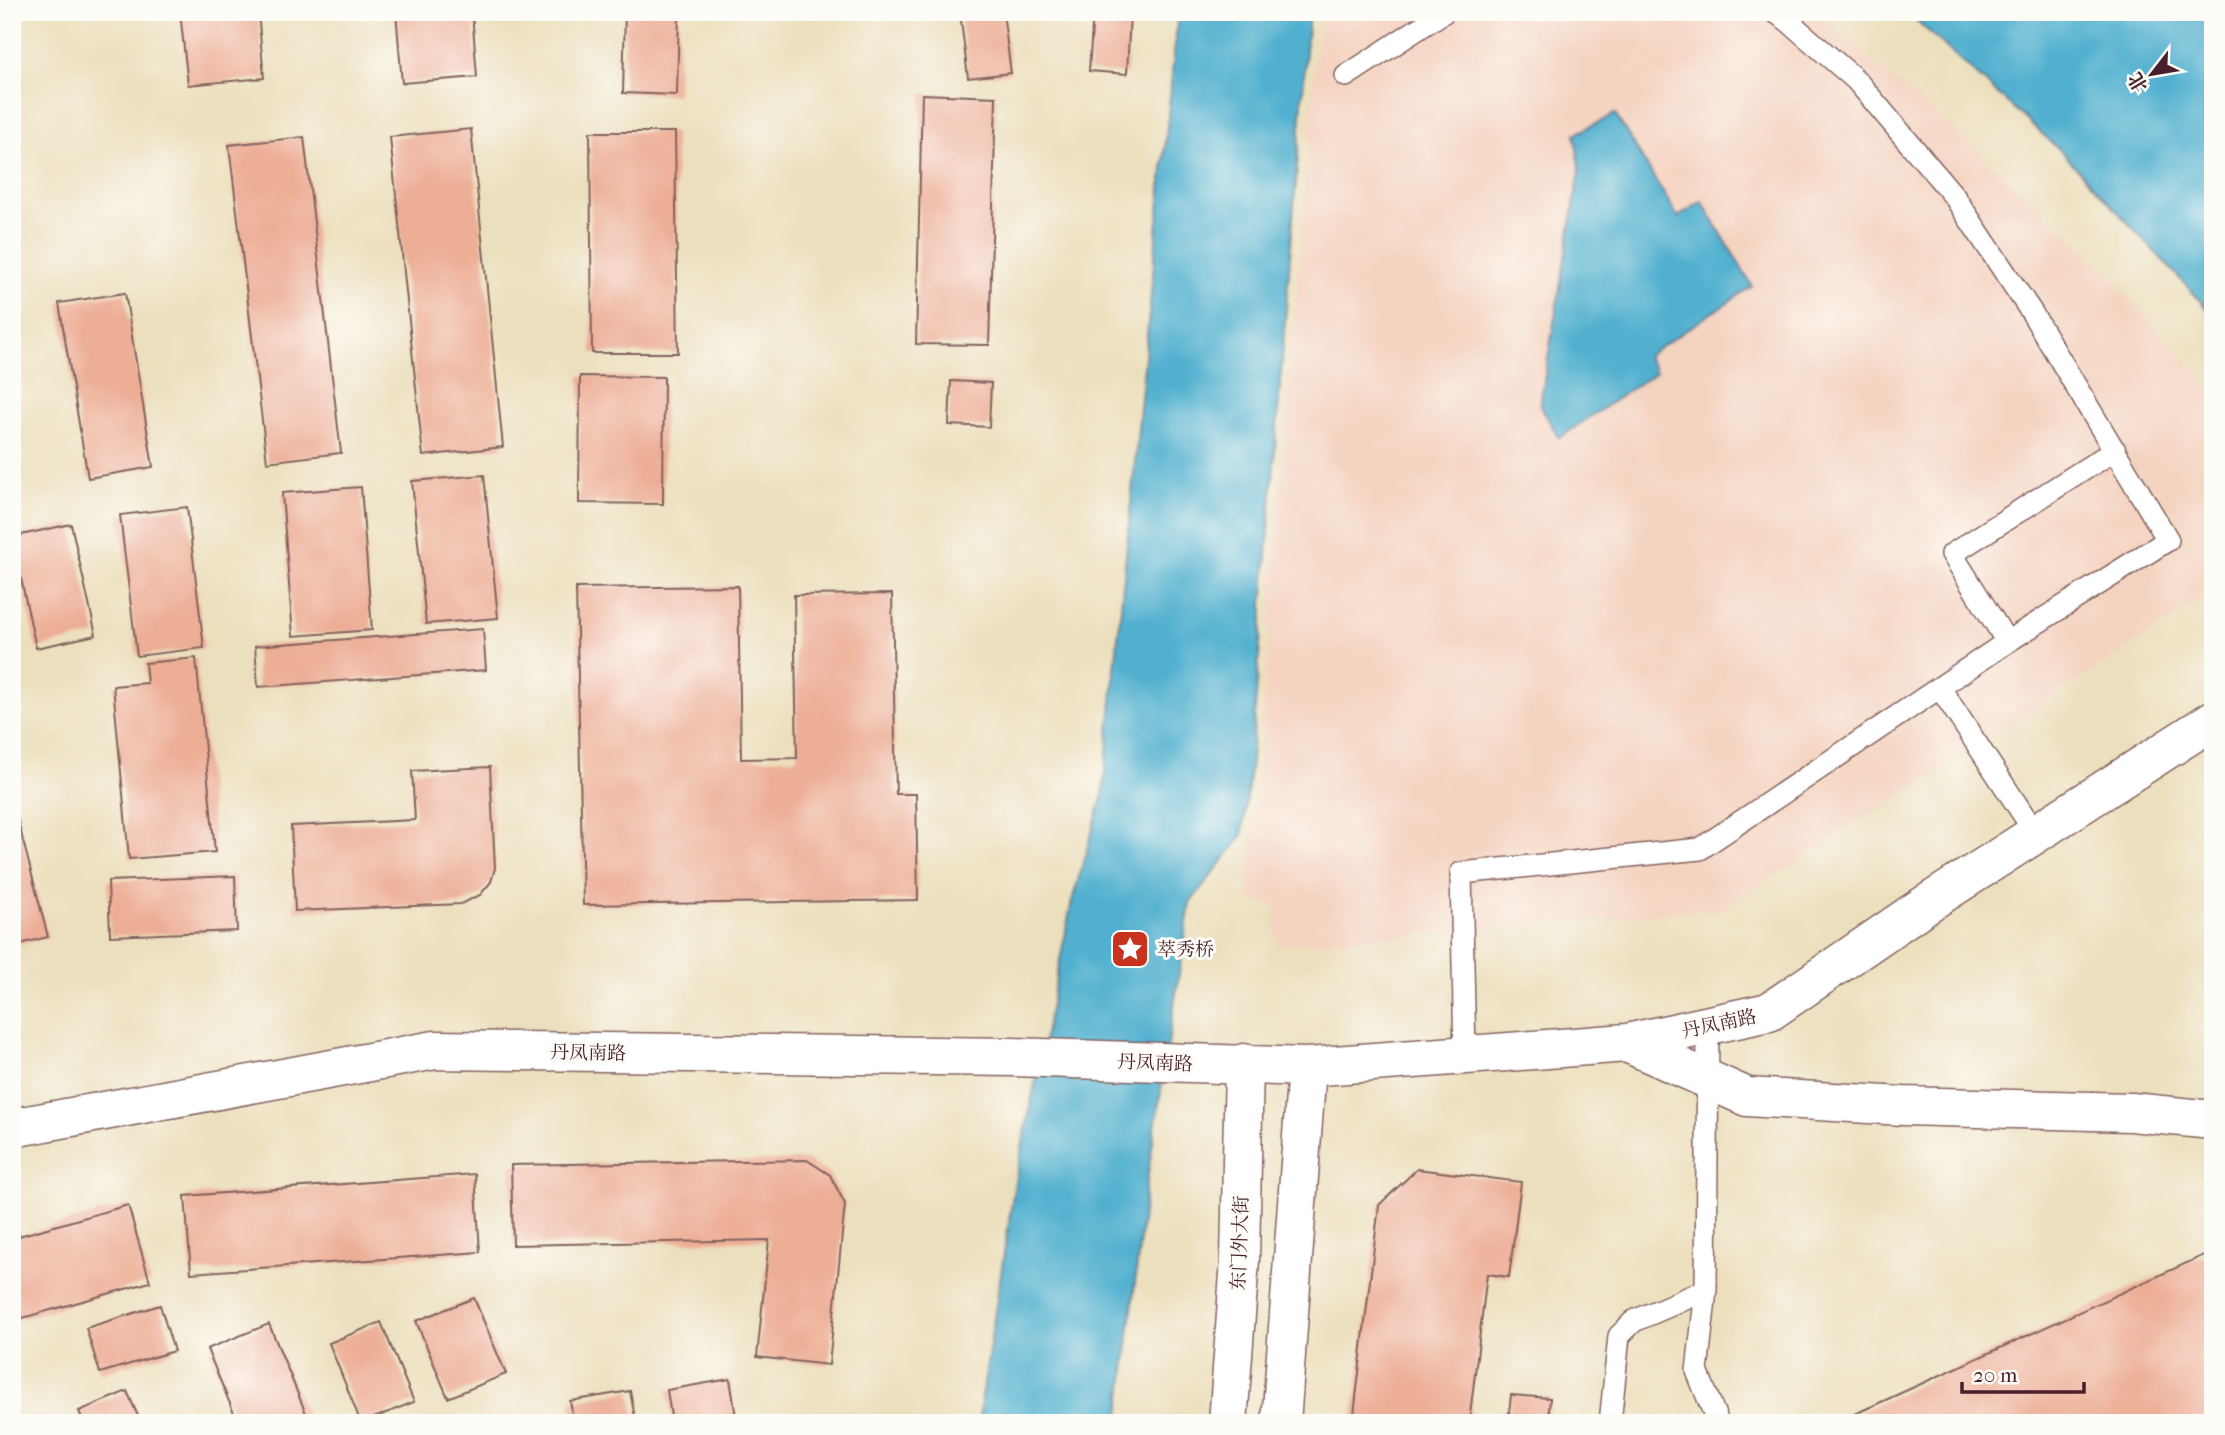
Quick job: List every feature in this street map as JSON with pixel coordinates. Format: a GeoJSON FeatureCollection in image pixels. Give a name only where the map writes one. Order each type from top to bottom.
{"type":"FeatureCollection","features":[{"type":"Feature","properties":{"kind":"main road","name":"丹凤南路"},"geometry":{"type":"LineString","coordinates":[[12,1128],[21,1124],[435,1050],[1013,1057],[1307,1067],[1627,1043],[1769,1012],[1922,907],[2213,720]]}},
{"type":"Feature","properties":{"kind":"main road"},"geometry":{"type":"LineString","coordinates":[[1627,1043],[1747,1097],[1903,1106],[2131,1112],[2213,1120]]}},
{"type":"Feature","properties":{"kind":"main road","name":"东门外大街"},"geometry":{"type":"LineString","coordinates":[[1228,1423],[1240,1260],[1244,1063]]}},
{"type":"Feature","properties":{"kind":"main road"},"geometry":{"type":"LineString","coordinates":[[1281,1423],[1307,1067]]}},
{"type":"Feature","properties":{"kind":"lane"},"geometry":{"type":"LineString","coordinates":[[1346,75],[1444,12]]}},
{"type":"Feature","properties":{"kind":"lane"},"geometry":{"type":"LineString","coordinates":[[1465,1055],[1461,873],[1700,849],[2007,642],[2168,540],[2032,313],[1954,196],[1856,80],[1775,12]]}},
{"type":"Feature","properties":{"kind":"lane"},"geometry":{"type":"LineString","coordinates":[[2007,642],[1952,554],[2115,450]]}},
{"type":"Feature","properties":{"kind":"lane"},"geometry":{"type":"LineString","coordinates":[[1940,688],[2036,834]]}},
{"type":"Feature","properties":{"kind":"lane"},"geometry":{"type":"LineString","coordinates":[[1708,1025],[1706,1290],[1697,1371],[1718,1423]]}},
{"type":"Feature","properties":{"kind":"lane"},"geometry":{"type":"LineString","coordinates":[[1610,1423],[1619,1336],[1633,1321],[1706,1290]]}},
{"type":"Feature","properties":{"kind":"shaded area"},"geometry":{"type":"Polygon","coordinates":[[[1319,12],[1812,12],[1945,121],[2101,266],[2213,391],[2213,593],[1723,909],[1276,946],[1277,907],[1247,900],[1319,12]]]}},
{"type":"Feature","properties":{"kind":"water"},"geometry":{"type":"Polygon","coordinates":[[[1178,12],[1309,12],[1251,761],[1242,836],[1190,903],[1146,1186],[1119,1423],[978,1423],[1015,1182],[1072,901],[1103,795],[1178,12]]]}},
{"type":"Feature","properties":{"kind":"water"},"geometry":{"type":"Polygon","coordinates":[[[1907,12],[2213,12],[2213,317],[2060,150],[1907,12]]]}},
{"type":"Feature","properties":{"kind":"water"},"geometry":{"type":"Polygon","coordinates":[[[1615,114],[1678,217],[1702,201],[1752,286],[1647,356],[1656,372],[1559,438],[1540,405],[1580,170],[1575,134],[1615,114]]]}},
{"type":"Feature","properties":{"kind":"building"},"geometry":{"type":"Polygon","coordinates":[[[180,12],[258,12],[264,78],[188,85],[180,12]]]}},
{"type":"Feature","properties":{"kind":"building"},"geometry":{"type":"Polygon","coordinates":[[[396,12],[472,12],[477,77],[402,83],[396,12]]]}},
{"type":"Feature","properties":{"kind":"building"},"geometry":{"type":"Polygon","coordinates":[[[625,12],[679,12],[677,95],[623,93],[625,12]]]}},
{"type":"Feature","properties":{"kind":"building"},"geometry":{"type":"Polygon","coordinates":[[[960,12],[1003,12],[1011,73],[968,78],[960,12]]]}},
{"type":"Feature","properties":{"kind":"building"},"geometry":{"type":"Polygon","coordinates":[[[1093,12],[1130,12],[1127,74],[1089,71],[1093,12]]]}},
{"type":"Feature","properties":{"kind":"building"},"geometry":{"type":"Polygon","coordinates":[[[922,94],[996,97],[989,345],[916,344],[922,94]]]}},
{"type":"Feature","properties":{"kind":"building"},"geometry":{"type":"Polygon","coordinates":[[[471,129],[503,447],[423,456],[390,137],[471,129]]]}},
{"type":"Feature","properties":{"kind":"building"},"geometry":{"type":"Polygon","coordinates":[[[590,132],[675,132],[678,353],[592,353],[590,132]]]}},
{"type":"Feature","properties":{"kind":"building"},"geometry":{"type":"Polygon","coordinates":[[[304,137],[341,453],[267,462],[229,145],[304,137]]]}},
{"type":"Feature","properties":{"kind":"building"},"geometry":{"type":"Polygon","coordinates":[[[125,293],[153,467],[88,478],[59,303],[125,293]]]}},
{"type":"Feature","properties":{"kind":"building"},"geometry":{"type":"Polygon","coordinates":[[[580,376],[664,377],[663,504],[579,503],[580,376]]]}},
{"type":"Feature","properties":{"kind":"building"},"geometry":{"type":"Polygon","coordinates":[[[951,381],[991,383],[989,427],[949,425],[951,381]]]}},
{"type":"Feature","properties":{"kind":"building"},"geometry":{"type":"Polygon","coordinates":[[[484,475],[498,618],[426,624],[412,481],[484,475]]]}},
{"type":"Feature","properties":{"kind":"building"},"geometry":{"type":"Polygon","coordinates":[[[361,487],[372,630],[293,636],[282,493],[361,487]]]}},
{"type":"Feature","properties":{"kind":"building"},"geometry":{"type":"Polygon","coordinates":[[[187,507],[204,648],[137,656],[120,515],[187,507]]]}},
{"type":"Feature","properties":{"kind":"building"},"geometry":{"type":"Polygon","coordinates":[[[71,524],[96,635],[36,648],[12,537],[71,524]]]}},
{"type":"Feature","properties":{"kind":"building"},"geometry":{"type":"Polygon","coordinates":[[[738,586],[741,759],[797,758],[794,595],[892,594],[896,794],[916,794],[918,900],[583,905],[576,588],[738,586]]]}},
{"type":"Feature","properties":{"kind":"building"},"geometry":{"type":"Polygon","coordinates":[[[483,629],[486,670],[258,687],[255,646],[483,629]]]}},
{"type":"Feature","properties":{"kind":"building"},"geometry":{"type":"Polygon","coordinates":[[[196,658],[215,852],[129,859],[113,686],[147,683],[145,663],[196,658]]]}},
{"type":"Feature","properties":{"kind":"building"},"geometry":{"type":"Polygon","coordinates":[[[490,767],[495,868],[491,882],[480,895],[461,904],[295,911],[291,826],[415,820],[412,771],[490,767]]]}},
{"type":"Feature","properties":{"kind":"building"},"geometry":{"type":"Polygon","coordinates":[[[12,798],[48,937],[12,946],[12,798]]]}},
{"type":"Feature","properties":{"kind":"building"},"geometry":{"type":"Polygon","coordinates":[[[235,876],[237,931],[110,936],[108,881],[235,876]]]}},
{"type":"Feature","properties":{"kind":"building"},"geometry":{"type":"Polygon","coordinates":[[[807,1160],[830,1175],[845,1204],[829,1365],[757,1357],[769,1240],[513,1245],[511,1165],[807,1160]]]}},
{"type":"Feature","properties":{"kind":"building"},"geometry":{"type":"Polygon","coordinates":[[[1417,1169],[1521,1182],[1509,1277],[1487,1274],[1469,1423],[1353,1423],[1379,1205],[1417,1169]]]}},
{"type":"Feature","properties":{"kind":"building"},"geometry":{"type":"Polygon","coordinates":[[[475,1174],[480,1252],[191,1273],[185,1196],[475,1174]]]}},
{"type":"Feature","properties":{"kind":"building"},"geometry":{"type":"Polygon","coordinates":[[[128,1205],[150,1282],[12,1321],[12,1238],[128,1205]]]}},
{"type":"Feature","properties":{"kind":"building"},"geometry":{"type":"Polygon","coordinates":[[[2213,1251],[2213,1423],[1835,1423],[2213,1251]]]}},
{"type":"Feature","properties":{"kind":"building"},"geometry":{"type":"Polygon","coordinates":[[[474,1298],[506,1374],[448,1398],[416,1321],[474,1298]]]}},
{"type":"Feature","properties":{"kind":"building"},"geometry":{"type":"Polygon","coordinates":[[[160,1305],[174,1351],[100,1373],[86,1328],[160,1305]]]}},
{"type":"Feature","properties":{"kind":"building"},"geometry":{"type":"Polygon","coordinates":[[[381,1322],[414,1402],[361,1423],[329,1343],[381,1322]]]}},
{"type":"Feature","properties":{"kind":"building"},"geometry":{"type":"Polygon","coordinates":[[[269,1324],[310,1423],[238,1423],[207,1349],[269,1324]]]}},
{"type":"Feature","properties":{"kind":"building"},"geometry":{"type":"Polygon","coordinates":[[[730,1379],[737,1423],[672,1423],[667,1390],[730,1379]]]}},
{"type":"Feature","properties":{"kind":"building"},"geometry":{"type":"Polygon","coordinates":[[[127,1391],[141,1423],[84,1423],[79,1411],[127,1391]]]}},
{"type":"Feature","properties":{"kind":"building"},"geometry":{"type":"Polygon","coordinates":[[[630,1391],[636,1423],[574,1423],[570,1401],[630,1391]]]}},
{"type":"Feature","properties":{"kind":"building"},"geometry":{"type":"Polygon","coordinates":[[[1511,1395],[1550,1398],[1548,1423],[1508,1423],[1511,1395]]]}},
{"type":"Feature","properties":{"kind":"place","name":"萃秀桥"},"geometry":{"type":"Point","coordinates":[1130,949]}}]}
